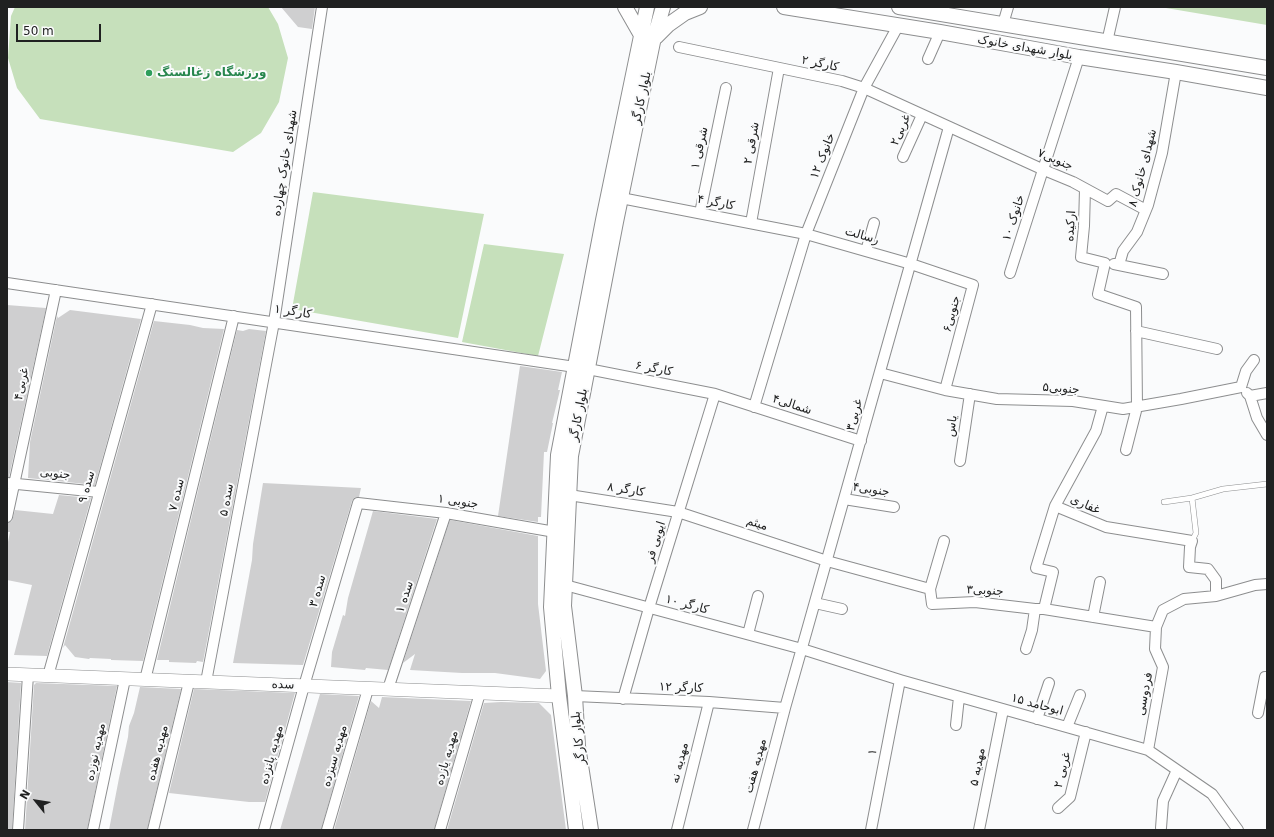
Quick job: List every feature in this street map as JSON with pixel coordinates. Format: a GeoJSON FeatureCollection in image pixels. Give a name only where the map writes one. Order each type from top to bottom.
{"type":"FeatureCollection","features":[{"type":"Feature","properties":{"kind":"main road"},"geometry":{"type":"LineString","coordinates":[[625,7],[641,35]]}},
{"type":"Feature","properties":{"kind":"main road","name":"بلوار کارگر"},"geometry":{"type":"LineString","coordinates":[[591,830],[578,746],[575,696],[564,606],[571,456],[581,368],[603,220],[647,7]]}},
{"type":"Feature","properties":{"kind":"main road","name":"بلوار کارگر"},"geometry":{"type":"LineString","coordinates":[[576,830],[559,696],[551,607],[558,455],[581,368],[621,198],[655,37],[663,7]]}},
{"type":"Feature","properties":{"kind":"main road"},"geometry":{"type":"LineString","coordinates":[[655,37],[668,25],[685,13],[700,7]]}},
{"type":"Feature","properties":{"kind":"main road","name":"بلوار شهدای خانوک"},"geometry":{"type":"LineString","coordinates":[[784,7],[1267,88]]}},
{"type":"Feature","properties":{"kind":"main road","name":"بلوار شهدای خانوک"},"geometry":{"type":"LineString","coordinates":[[902,7],[1267,68]]}},
{"type":"Feature","properties":{"kind":"street","name":"شهدای خانوک چهارده"},"geometry":{"type":"LineString","coordinates":[[274,322],[322,7]]}},
{"type":"Feature","properties":{"kind":"street"},"geometry":{"type":"LineString","coordinates":[[1003,24],[1008,7]]}},
{"type":"Feature","properties":{"kind":"street"},"geometry":{"type":"LineString","coordinates":[[1107,42],[1115,7]]}},
{"type":"Feature","properties":{"kind":"street","name":"خانوک ۱۲"},"geometry":{"type":"LineString","coordinates":[[754,407],[806,234],[864,88],[898,26]]}},
{"type":"Feature","properties":{"kind":"street"},"geometry":{"type":"LineString","coordinates":[[928,59],[940,32]]}},
{"type":"Feature","properties":{"kind":"street","name":"کارگر ۲"},"geometry":{"type":"LineString","coordinates":[[679,47],[842,81],[864,88],[949,127]]}},
{"type":"Feature","properties":{"kind":"street","name":"خانوک ۱۰"},"geometry":{"type":"LineString","coordinates":[[1010,273],[1079,57]]}},
{"type":"Feature","properties":{"kind":"street","name":"شرقی ۲"},"geometry":{"type":"LineString","coordinates":[[751,223],[779,68]]}},
{"type":"Feature","properties":{"kind":"street","name":"شهدای خانوک ۸"},"geometry":{"type":"LineString","coordinates":[[1120,266],[1123,251],[1137,232],[1148,205],[1162,153],[1176,72]]}},
{"type":"Feature","properties":{"kind":"street","name":"شرقی ۱"},"geometry":{"type":"LineString","coordinates":[[700,214],[726,88]]}},
{"type":"Feature","properties":{"kind":"street","name":"غربی۲"},"geometry":{"type":"LineString","coordinates":[[903,157],[922,115]]}},
{"type":"Feature","properties":{"kind":"street","name":"جنوبی۷"},"geometry":{"type":"LineString","coordinates":[[949,127],[1108,201],[1116,194],[1146,210]]}},
{"type":"Feature","properties":{"kind":"street","name":"غربی۳"},"geometry":{"type":"LineString","coordinates":[[785,708],[949,127]]}},
{"type":"Feature","properties":{"kind":"street","name":"ارکیده"},"geometry":{"type":"LineString","coordinates":[[1085,189],[1081,257],[1105,262]]}},
{"type":"Feature","properties":{"kind":"street","name":"کارگر ۴"},"geometry":{"type":"LineString","coordinates":[[621,198],[806,234]]}},
{"type":"Feature","properties":{"kind":"street"},"geometry":{"type":"LineString","coordinates":[[866,251],[874,223]]}},
{"type":"Feature","properties":{"kind":"street","name":"رسالت"},"geometry":{"type":"LineString","coordinates":[[806,234],[911,264]]}},
{"type":"Feature","properties":{"kind":"street"},"geometry":{"type":"LineString","coordinates":[[1126,450],[1137,406],[1136,307],[1098,294],[1105,262],[1162,274]]}},
{"type":"Feature","properties":{"kind":"street","name":"جنوبی۶"},"geometry":{"type":"LineString","coordinates":[[911,264],[973,285],[945,390]]}},
{"type":"Feature","properties":{"kind":"street","name":"کارگر ۱"},"geometry":{"type":"LineString","coordinates":[[7,283],[581,368]]}},
{"type":"Feature","properties":{"kind":"street","name":"غربی۴"},"geometry":{"type":"LineString","coordinates":[[7,517],[11,483],[56,290]]}},
{"type":"Feature","properties":{"kind":"street","name":"سده ۹"},"geometry":{"type":"LineString","coordinates":[[48,676],[152,304]]}},
{"type":"Feature","properties":{"kind":"street","name":"سده ۷"},"geometry":{"type":"LineString","coordinates":[[145,680],[234,316]]}},
{"type":"Feature","properties":{"kind":"street","name":"سده ۵"},"geometry":{"type":"LineString","coordinates":[[206,682],[274,322]]}},
{"type":"Feature","properties":{"kind":"street"},"geometry":{"type":"LineString","coordinates":[[1136,331],[1217,349]]}},
{"type":"Feature","properties":{"kind":"street"},"geometry":{"type":"LineString","coordinates":[[1254,360],[1246,371],[1241,387],[1250,396],[1257,418],[1267,435]]}},
{"type":"Feature","properties":{"kind":"street","name":"کارگر ۶"},"geometry":{"type":"LineString","coordinates":[[581,368],[715,394]]}},
{"type":"Feature","properties":{"kind":"street","name":"جنوبی۵"},"geometry":{"type":"LineString","coordinates":[[880,373],[945,390],[997,399],[1073,401],[1123,409],[1241,387]]}},
{"type":"Feature","properties":{"kind":"street"},"geometry":{"type":"LineString","coordinates":[[1250,396],[1267,393]]}},
{"type":"Feature","properties":{"kind":"street","name":"شمالی۴"},"geometry":{"type":"LineString","coordinates":[[715,394],[861,441]]}},
{"type":"Feature","properties":{"kind":"street","name":"ایوبی فر"},"geometry":{"type":"LineString","coordinates":[[623,699],[649,608],[715,394]]}},
{"type":"Feature","properties":{"kind":"street","name":"یاس"},"geometry":{"type":"LineString","coordinates":[[960,461],[970,394]]}},
{"type":"Feature","properties":{"kind":"street","name":"غفاری"},"geometry":{"type":"LineString","coordinates":[[1104,406],[1096,431],[1055,506],[1106,527],[1192,541]]}},
{"type":"Feature","properties":{"kind":"street","name":"جنوبی"},"geometry":{"type":"LineString","coordinates":[[11,483],[100,492]]}},
{"type":"Feature","properties":{"kind":"street","name":"کارگر ۸"},"geometry":{"type":"LineString","coordinates":[[569,495],[678,512]]}},
{"type":"Feature","properties":{"kind":"street","name":"جنوبی۴"},"geometry":{"type":"LineString","coordinates":[[844,499],[894,506]]}},
{"type":"Feature","properties":{"kind":"street","name":"۱ جنوبی"},"geometry":{"type":"LineString","coordinates":[[358,503],[446,513],[555,532]]}},
{"type":"Feature","properties":{"kind":"street","name":"سده ۳"},"geometry":{"type":"LineString","coordinates":[[304,686],[358,503]]}},
{"type":"Feature","properties":{"kind":"street"},"geometry":{"type":"LineString","coordinates":[[1026,649],[1053,572],[1036,568],[1055,506]]}},
{"type":"Feature","properties":{"kind":"street","name":"میثم"},"geometry":{"type":"LineString","coordinates":[[678,512],[827,561]]}},
{"type":"Feature","properties":{"kind":"street","name":"سده ۱"},"geometry":{"type":"LineString","coordinates":[[388,690],[446,513]]}},
{"type":"Feature","properties":{"kind":"street"},"geometry":{"type":"LineString","coordinates":[[827,561],[930,589],[944,541]]}},
{"type":"Feature","properties":{"kind":"street"},"geometry":{"type":"LineString","coordinates":[[1192,541],[1190,547],[1189,567],[1208,569],[1216,580],[1216,596]]}},
{"type":"Feature","properties":{"kind":"street"},"geometry":{"type":"LineString","coordinates":[[1093,616],[1100,582]]}},
{"type":"Feature","properties":{"kind":"street","name":"فردوسی"},"geometry":{"type":"LineString","coordinates":[[1148,750],[1163,667],[1155,649],[1156,627],[1163,610],[1184,599],[1216,596],[1255,585],[1267,584]]}},
{"type":"Feature","properties":{"kind":"street","name":"کارگر ۱۰"},"geometry":{"type":"LineString","coordinates":[[565,585],[802,649]]}},
{"type":"Feature","properties":{"kind":"street","name":"جنوبی۳"},"geometry":{"type":"LineString","coordinates":[[930,589],[932,604],[975,602],[1093,616],[1156,627]]}},
{"type":"Feature","properties":{"kind":"street"},"geometry":{"type":"LineString","coordinates":[[748,634],[758,596]]}},
{"type":"Feature","properties":{"kind":"street"},"geometry":{"type":"LineString","coordinates":[[815,602],[842,609]]}},
{"type":"Feature","properties":{"kind":"street","name":"ابوحامد ۱۵"},"geometry":{"type":"LineString","coordinates":[[802,649],[900,680],[1148,750],[1212,794],[1238,830]]}},
{"type":"Feature","properties":{"kind":"street","name":"سده"},"geometry":{"type":"LineString","coordinates":[[7,674],[559,696]]}},
{"type":"Feature","properties":{"kind":"street"},"geometry":{"type":"LineString","coordinates":[[18,830],[28,675]]}},
{"type":"Feature","properties":{"kind":"street"},"geometry":{"type":"LineString","coordinates":[[1258,713],[1265,677],[1267,677]]}},
{"type":"Feature","properties":{"kind":"street","name":"مهدیه نوزده"},"geometry":{"type":"LineString","coordinates":[[93,830],[125,679]]}},
{"type":"Feature","properties":{"kind":"street","name":"۱"},"geometry":{"type":"LineString","coordinates":[[871,830],[900,680]]}},
{"type":"Feature","properties":{"kind":"street","name":"مهدیه هفده"},"geometry":{"type":"LineString","coordinates":[[153,830],[189,682]]}},
{"type":"Feature","properties":{"kind":"street"},"geometry":{"type":"LineString","coordinates":[[1037,719],[1049,683]]}},
{"type":"Feature","properties":{"kind":"street","name":"مهدیه پانزده"},"geometry":{"type":"LineString","coordinates":[[264,830],[304,686]]}},
{"type":"Feature","properties":{"kind":"street","name":"مهدیه سیزده"},"geometry":{"type":"LineString","coordinates":[[327,830],[368,689]]}},
{"type":"Feature","properties":{"kind":"street","name":"مهدیه یازده"},"geometry":{"type":"LineString","coordinates":[[440,830],[480,693]]}},
{"type":"Feature","properties":{"kind":"street"},"geometry":{"type":"LineString","coordinates":[[1067,727],[1080,695]]}},
{"type":"Feature","properties":{"kind":"street","name":"کارگر ۱۲"},"geometry":{"type":"LineString","coordinates":[[575,696],[709,702],[785,708]]}},
{"type":"Feature","properties":{"kind":"street"},"geometry":{"type":"LineString","coordinates":[[956,725],[959,697]]}},
{"type":"Feature","properties":{"kind":"street","name":"مهدیه نه"},"geometry":{"type":"LineString","coordinates":[[677,830],[709,702]]}},
{"type":"Feature","properties":{"kind":"street","name":"مهدیه هفت"},"geometry":{"type":"LineString","coordinates":[[753,830],[785,708]]}},
{"type":"Feature","properties":{"kind":"street","name":"مهدیه ۵"},"geometry":{"type":"LineString","coordinates":[[979,830],[1003,710]]}},
{"type":"Feature","properties":{"kind":"street","name":"۲ غربی"},"geometry":{"type":"LineString","coordinates":[[1058,808],[1070,797],[1086,732]]}},
{"type":"Feature","properties":{"kind":"street"},"geometry":{"type":"LineString","coordinates":[[1161,828],[1163,801],[1178,770]]}},
{"type":"Feature","properties":{"kind":"lane"},"geometry":{"type":"LineString","coordinates":[[1164,502],[1192,498],[1223,489],[1267,484]]}},
{"type":"Feature","properties":{"kind":"lane"},"geometry":{"type":"LineString","coordinates":[[1192,498],[1196,533],[1192,541]]}},
{"type":"Feature","properties":{"kind":"green space","name":"ورزشگاه زغالسنگ"},"geometry":{"type":"Polygon","coordinates":[[[15,7],[268,7],[278,24],[288,58],[279,102],[261,133],[233,152],[40,119],[17,88],[8,58],[11,16],[15,7]]]}},
{"type":"Feature","properties":{"kind":"green space"},"geometry":{"type":"Polygon","coordinates":[[[1160,7],[1267,7],[1267,25],[1160,7]]]}},
{"type":"Feature","properties":{"kind":"green space"},"geometry":{"type":"Polygon","coordinates":[[[313,192],[484,214],[458,338],[292,309],[313,192]]]}},
{"type":"Feature","properties":{"kind":"green space"},"geometry":{"type":"Polygon","coordinates":[[[484,244],[564,254],[538,356],[462,342],[484,244]]]}},
{"type":"Feature","properties":{"kind":"building"},"geometry":{"type":"Polygon","coordinates":[[[281,7],[315,7],[312,29],[298,27],[281,7]]]}},
{"type":"Feature","properties":{"kind":"building"},"geometry":{"type":"Polygon","coordinates":[[[7,305],[46,308],[9,477],[7,477],[7,305]]]}},
{"type":"Feature","properties":{"kind":"building"},"geometry":{"type":"Polygon","coordinates":[[[70,310],[141,319],[95,485],[28,478],[30,442],[57,316],[58,318],[70,310]]]}},
{"type":"Feature","properties":{"kind":"building"},"geometry":{"type":"Polygon","coordinates":[[[154,321],[203,328],[224,329],[143,661],[75,657],[65,645],[63,648],[154,321]]]}},
{"type":"Feature","properties":{"kind":"building"},"geometry":{"type":"Polygon","coordinates":[[[249,329],[266,331],[203,662],[169,662],[169,660],[157,660],[237,330],[243,331],[249,329]]]}},
{"type":"Feature","properties":{"kind":"building"},"geometry":{"type":"Polygon","coordinates":[[[520,366],[562,372],[558,390],[560,390],[547,452],[544,452],[541,517],[538,517],[538,522],[498,516],[520,366]]]}},
{"type":"Feature","properties":{"kind":"building"},"geometry":{"type":"Polygon","coordinates":[[[263,483],[361,488],[359,497],[355,497],[352,501],[303,665],[233,663],[252,560],[253,544],[263,483]]]}},
{"type":"Feature","properties":{"kind":"building"},"geometry":{"type":"Polygon","coordinates":[[[59,495],[91,498],[47,656],[14,655],[32,585],[7,580],[7,547],[10,532],[7,532],[7,523],[12,521],[15,510],[53,514],[59,495]]]}},
{"type":"Feature","properties":{"kind":"building"},"geometry":{"type":"Polygon","coordinates":[[[373,511],[437,519],[388,670],[366,668],[365,670],[331,667],[332,652],[343,615],[345,616],[348,598],[373,511]]]}},
{"type":"Feature","properties":{"kind":"building"},"geometry":{"type":"Polygon","coordinates":[[[450,520],[538,536],[538,604],[546,671],[540,679],[495,673],[410,670],[415,654],[403,663],[450,520]]]}},
{"type":"Feature","properties":{"kind":"building"},"geometry":{"type":"Polygon","coordinates":[[[7,682],[21,683],[12,830],[7,830],[7,682]]]}},
{"type":"Feature","properties":{"kind":"building"},"geometry":{"type":"Polygon","coordinates":[[[36,683],[117,686],[87,830],[25,830],[34,685],[36,683]]]}},
{"type":"Feature","properties":{"kind":"building"},"geometry":{"type":"Polygon","coordinates":[[[140,687],[181,689],[147,830],[109,830],[129,726],[134,713],[140,687]]]}},
{"type":"Feature","properties":{"kind":"building"},"geometry":{"type":"Polygon","coordinates":[[[194,689],[295,693],[265,802],[249,802],[169,793],[194,689]]]}},
{"type":"Feature","properties":{"kind":"building"},"geometry":{"type":"Polygon","coordinates":[[[320,694],[359,696],[321,830],[280,830],[320,694]]]}},
{"type":"Feature","properties":{"kind":"building"},"geometry":{"type":"Polygon","coordinates":[[[382,697],[471,701],[434,830],[334,830],[371,701],[379,708],[382,697]]]}},
{"type":"Feature","properties":{"kind":"building"},"geometry":{"type":"Polygon","coordinates":[[[484,703],[539,703],[551,715],[566,830],[447,830],[484,703]]]}},
{"type":"Feature","properties":{"kind":"place","name":"ورزشگاه زغالسنگ"},"geometry":{"type":"Point","coordinates":[149,73]}}]}
